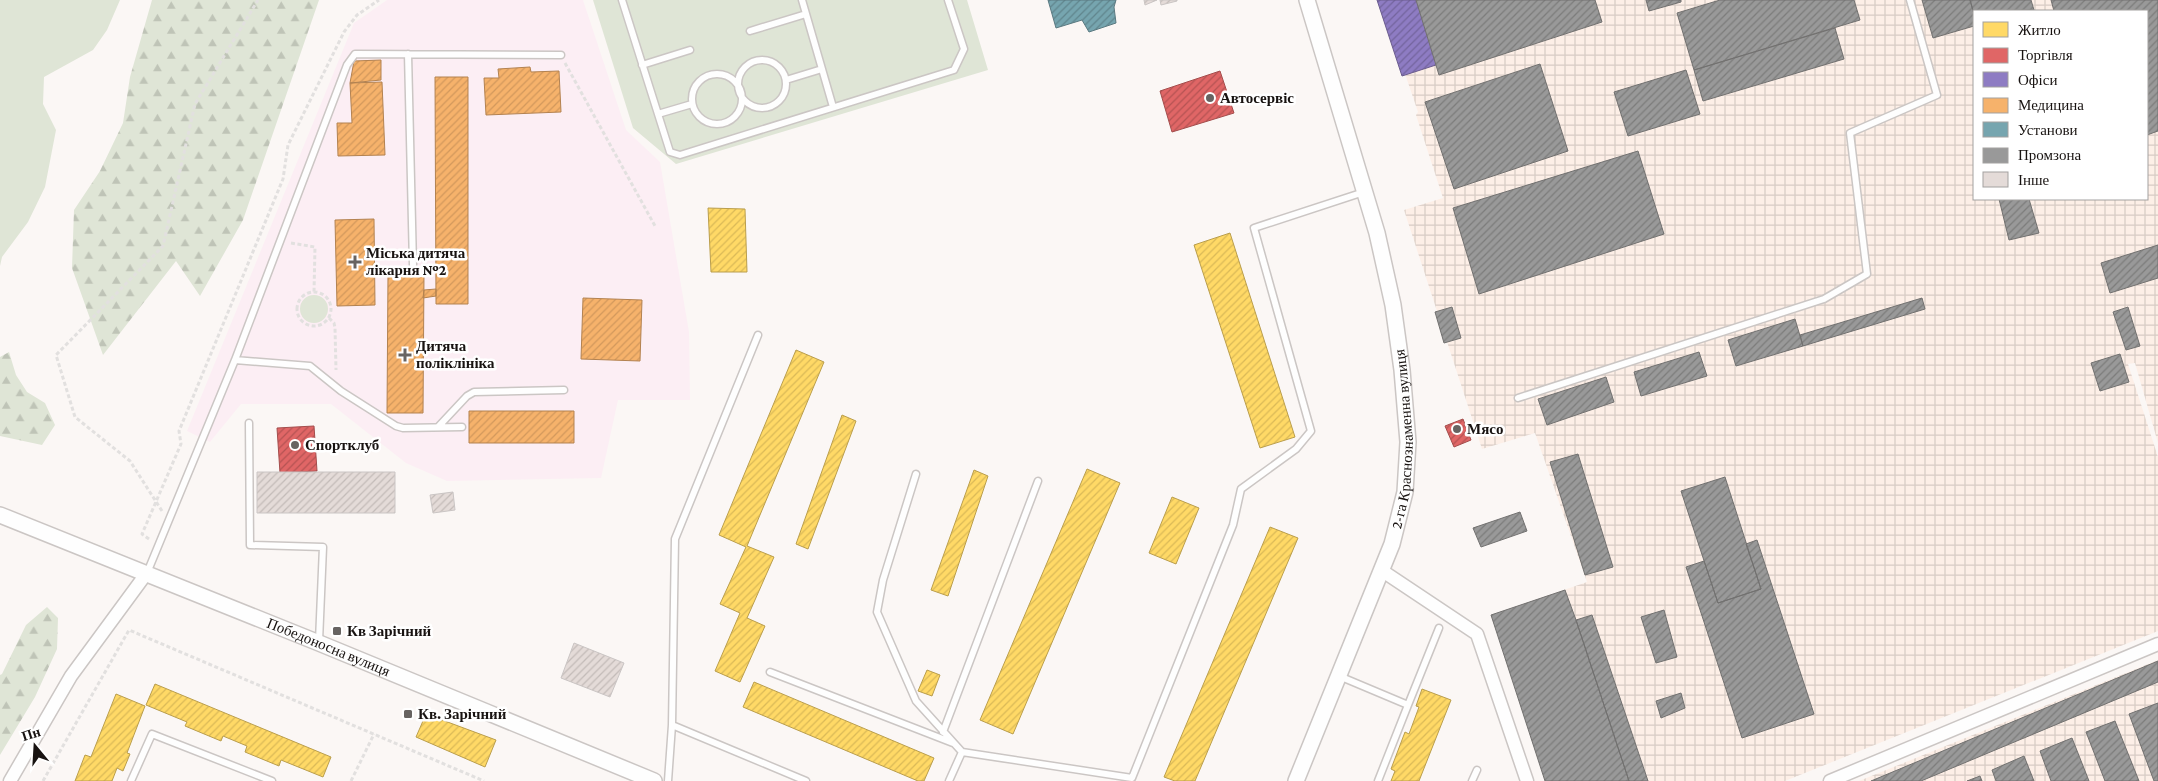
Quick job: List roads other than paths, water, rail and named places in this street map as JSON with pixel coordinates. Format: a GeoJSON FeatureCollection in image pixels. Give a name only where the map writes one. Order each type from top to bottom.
{"type":"FeatureCollection","features":[{"type":"Feature","properties":{"kind":"street","name":"2-га Краснознаменна вулиця"},"geometry":{"type":"LineString","coordinates":[[1296,781],[1392,544],[1405,492],[1408,442],[1402,370],[1393,305],[1376,233],[1307,0]]}},
{"type":"Feature","properties":{"kind":"street","name":"Победоносна вулиця"},"geometry":{"type":"LineString","coordinates":[[0,515],[319,643],[654,781]]}},
{"type":"Feature","properties":{"kind":"street"},"geometry":{"type":"LineString","coordinates":[[1381,570],[1477,634],[1527,781]]}},
{"type":"Feature","properties":{"kind":"street"},"geometry":{"type":"LineString","coordinates":[[10,781],[71,676],[146,574]]}},
{"type":"Feature","properties":{"kind":"street"},"geometry":{"type":"LineString","coordinates":[[1830,781],[2158,644]]}},
{"type":"Feature","properties":{"kind":"lane"},"geometry":{"type":"LineString","coordinates":[[622,0],[670,152],[680,155],[954,70],[964,49],[948,0]]}},
{"type":"Feature","properties":{"kind":"lane"},"geometry":{"type":"LineString","coordinates":[[802,0],[833,107]]}},
{"type":"Feature","properties":{"kind":"lane"},"geometry":{"type":"LineString","coordinates":[[1518,398],[1824,299],[1867,274],[1850,133],[1937,95],[1910,0]]}},
{"type":"Feature","properties":{"kind":"lane"},"geometry":{"type":"LineString","coordinates":[[750,31],[806,14]]}},
{"type":"Feature","properties":{"kind":"lane"},"geometry":{"type":"LineString","coordinates":[[642,65],[690,50]]}},
{"type":"Feature","properties":{"kind":"lane"},"geometry":{"type":"LineString","coordinates":[[146,574],[235,360],[347,65],[356,54],[562,55]]}},
{"type":"Feature","properties":{"kind":"lane"},"geometry":{"type":"LineString","coordinates":[[408,54],[413,265]]}},
{"type":"Feature","properties":{"kind":"lane"},"geometry":{"type":"LineString","coordinates":[[786,80],[778,66],[765,60],[750,64],[740,75],[739,89],[742,97],[738,113],[724,123],[708,123],[700,118],[692,104],[695,88],[706,77],[722,75],[729,78],[739,89],[747,103],[763,108],[778,103],[784,97],[786,80]]}},
{"type":"Feature","properties":{"kind":"lane"},"geometry":{"type":"LineString","coordinates":[[786,80],[822,69]]}},
{"type":"Feature","properties":{"kind":"lane"},"geometry":{"type":"LineString","coordinates":[[658,114],[692,104]]}},
{"type":"Feature","properties":{"kind":"lane"},"geometry":{"type":"LineString","coordinates":[[916,474],[883,580],[877,612],[916,701],[962,752],[1132,778],[1233,525],[1241,489],[1296,449],[1310,431],[1254,228],[1364,192]]}},
{"type":"Feature","properties":{"kind":"lane"},"geometry":{"type":"LineString","coordinates":[[668,781],[672,725],[675,539],[758,334]]}},
{"type":"Feature","properties":{"kind":"lane"},"geometry":{"type":"LineString","coordinates":[[235,360],[310,366],[341,391],[396,426],[403,428],[462,427]]}},
{"type":"Feature","properties":{"kind":"lane"},"geometry":{"type":"LineString","coordinates":[[438,427],[467,396],[474,392],[564,390]]}},
{"type":"Feature","properties":{"kind":"lane"},"geometry":{"type":"LineString","coordinates":[[249,423],[250,545],[323,547],[319,643]]}},
{"type":"Feature","properties":{"kind":"lane"},"geometry":{"type":"LineString","coordinates":[[943,732],[1038,482]]}},
{"type":"Feature","properties":{"kind":"lane"},"geometry":{"type":"LineString","coordinates":[[1378,781],[1439,628]]}},
{"type":"Feature","properties":{"kind":"lane"},"geometry":{"type":"LineString","coordinates":[[770,672],[954,744]]}},
{"type":"Feature","properties":{"kind":"lane"},"geometry":{"type":"LineString","coordinates":[[1338,676],[1408,705]]}},
{"type":"Feature","properties":{"kind":"lane"},"geometry":{"type":"LineString","coordinates":[[672,725],[806,781]]}},
{"type":"Feature","properties":{"kind":"lane"},"geometry":{"type":"LineString","coordinates":[[130,781],[152,734],[272,781]]}},
{"type":"Feature","properties":{"kind":"lane"},"geometry":{"type":"LineString","coordinates":[[949,781],[962,752]]}},
{"type":"Feature","properties":{"kind":"lane"},"geometry":{"type":"LineString","coordinates":[[1472,781],[1477,770]]}},
{"type":"Feature","properties":{"kind":"place","name":"Автосервіс"},"geometry":{"type":"Point","coordinates":[1210,98]}},
{"type":"Feature","properties":{"kind":"place","name":"Міська дитяча лікарня №2"},"geometry":{"type":"Point","coordinates":[355,262]}},
{"type":"Feature","properties":{"kind":"place","name":"Дитяча поліклініка"},"geometry":{"type":"Point","coordinates":[405,355]}},
{"type":"Feature","properties":{"kind":"place","name":"Мясо"},"geometry":{"type":"Point","coordinates":[1457,429]}},
{"type":"Feature","properties":{"kind":"place","name":"Спортклуб"},"geometry":{"type":"Point","coordinates":[295,445]}},
{"type":"Feature","properties":{"kind":"place","name":"Кв Зарічний"},"geometry":{"type":"Point","coordinates":[337,631]}},
{"type":"Feature","properties":{"kind":"place","name":"Кв. Зарічний"},"geometry":{"type":"Point","coordinates":[408,714]}}]}
